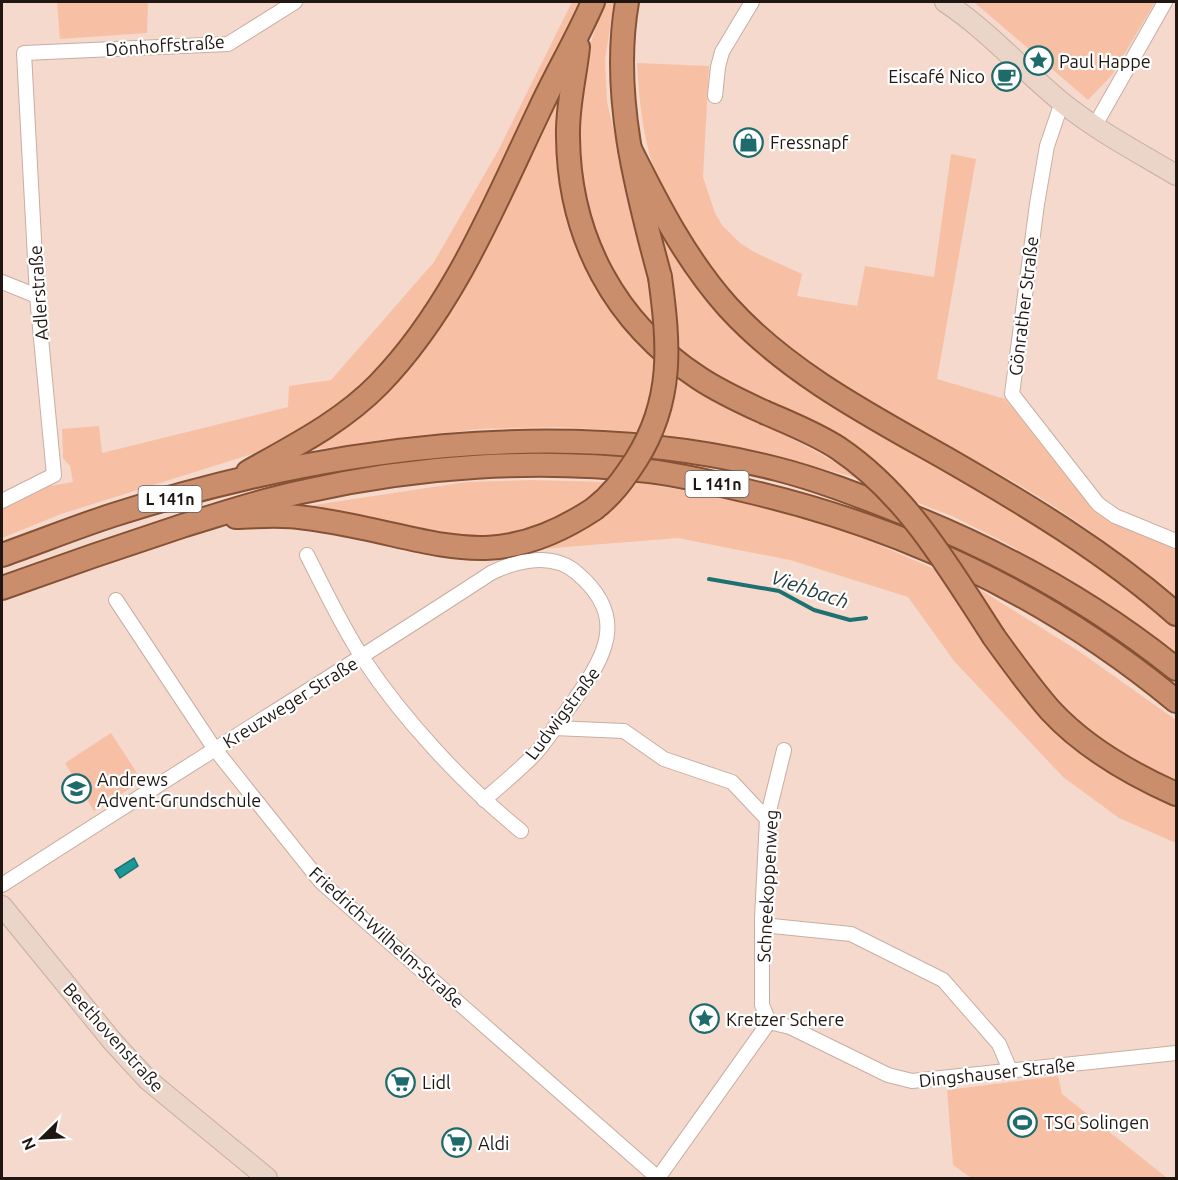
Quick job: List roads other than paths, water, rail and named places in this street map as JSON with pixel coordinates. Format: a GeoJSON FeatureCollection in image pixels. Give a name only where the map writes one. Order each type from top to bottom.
{"type":"FeatureCollection","features":[{"type":"Feature","properties":{"kind":"highway"},"geometry":{"type":"LineString","coordinates":[[228,483],[294,446],[341,416],[378,384],[403,357],[457,276],[593,2]]}},
{"type":"Feature","properties":{"kind":"highway"},"geometry":{"type":"LineString","coordinates":[[211,517],[294,516],[472,549],[511,546],[537,539],[564,527],[594,509],[614,493],[649,439],[660,409],[668,363],[666,321],[660,277],[642,209],[630,149],[623,39],[627,2]]}},
{"type":"Feature","properties":{"kind":"highway"},"geometry":{"type":"LineString","coordinates":[[578,36],[569,109],[569,159],[572,189],[578,219],[595,261],[626,313],[675,361],[720,391],[837,448],[877,478],[916,521],[994,637],[1052,712],[1125,769],[1176,794]]}},
{"type":"Feature","properties":{"kind":"highway"},"geometry":{"type":"LineString","coordinates":[[630,149],[688,257],[729,308],[761,338],[843,398],[1032,509],[1084,543],[1137,581],[1176,614]]}},
{"type":"Feature","properties":{"kind":"highway","name":"L 141n"},"geometry":{"type":"LineString","coordinates":[[2,555],[113,515],[228,483],[391,452],[471,443],[600,443],[735,459],[811,478],[939,527],[1015,564],[1086,605],[1149,647],[1176,669]]}},
{"type":"Feature","properties":{"kind":"highway","name":"L 141n"},"geometry":{"type":"LineString","coordinates":[[2,588],[107,550],[307,490],[409,473],[485,467],[591,467],[650,471],[816,508],[958,561],[1089,636],[1149,678],[1176,701]]}},
{"type":"Feature","properties":{"kind":"main road"},"geometry":{"type":"LineString","coordinates":[[945,2],[973,20],[1062,102],[1094,127],[1176,175]]}},
{"type":"Feature","properties":{"kind":"main road","name":"Beethovenstraße"},"geometry":{"type":"LineString","coordinates":[[2,906],[106,1034],[148,1080],[267,1179]]}},
{"type":"Feature","properties":{"kind":"street","name":"Dönhoffstraße"},"geometry":{"type":"LineString","coordinates":[[24,53],[228,44],[295,2]]}},
{"type":"Feature","properties":{"kind":"street"},"geometry":{"type":"LineString","coordinates":[[715,96],[722,52],[752,2]]}},
{"type":"Feature","properties":{"kind":"street"},"geometry":{"type":"LineString","coordinates":[[1094,127],[1165,2]]}},
{"type":"Feature","properties":{"kind":"street","name":"Adlerstraße"},"geometry":{"type":"LineString","coordinates":[[2,501],[54,476],[37,296],[24,53]]}},
{"type":"Feature","properties":{"kind":"street","name":"Gönrather Straße"},"geometry":{"type":"LineString","coordinates":[[1062,102],[1047,146],[1037,204],[1012,394],[1098,504],[1115,516],[1176,541]]}},
{"type":"Feature","properties":{"kind":"street"},"geometry":{"type":"LineString","coordinates":[[2,282],[37,296]]}},
{"type":"Feature","properties":{"kind":"street"},"geometry":{"type":"LineString","coordinates":[[307,555],[362,657],[397,704],[484,800],[521,831]]}},
{"type":"Feature","properties":{"kind":"street","name":"Kreuzweger Straße"},"geometry":{"type":"LineString","coordinates":[[2,885],[491,573],[504,567],[540,560],[554,561],[562,562],[585,581]]}},
{"type":"Feature","properties":{"kind":"street","name":"Ludwigstraße"},"geometry":{"type":"LineString","coordinates":[[484,800],[533,755],[595,671],[605,649],[607,623],[599,599],[585,581]]}},
{"type":"Feature","properties":{"kind":"street","name":"Friedrich-Wilhelm-Straße"},"geometry":{"type":"LineString","coordinates":[[116,600],[214,748],[321,882],[658,1179]]}},
{"type":"Feature","properties":{"kind":"street"},"geometry":{"type":"LineString","coordinates":[[554,728],[624,731],[664,759],[732,782],[767,819]]}},
{"type":"Feature","properties":{"kind":"street","name":"Schneekoppenweg"},"geometry":{"type":"LineString","coordinates":[[769,1022],[762,1005],[762,925],[767,819],[784,750]]}},
{"type":"Feature","properties":{"kind":"street"},"geometry":{"type":"LineString","coordinates":[[762,925],[851,934],[943,980],[999,1044],[1010,1070]]}},
{"type":"Feature","properties":{"kind":"street"},"geometry":{"type":"LineString","coordinates":[[658,1179],[769,1022]]}},
{"type":"Feature","properties":{"kind":"street","name":"Dingshauser Straße"},"geometry":{"type":"LineString","coordinates":[[769,1022],[790,1027],[888,1075],[903,1080],[921,1081],[1176,1053]]}},
{"type":"Feature","properties":{"kind":"water"},"geometry":{"type":"Polygon","coordinates":[[[134,858],[138,866],[120,878],[115,870],[134,858]]]}},
{"type":"Feature","properties":{"kind":"waterway","name":"Viehbach"},"geometry":{"type":"LineString","coordinates":[[709,579],[779,591],[814,610],[850,620],[866,618]]}},
{"type":"Feature","properties":{"kind":"place","name":"Paul Happe"},"geometry":{"type":"Point","coordinates":[1038,61]}},
{"type":"Feature","properties":{"kind":"place","name":"Eiscafé Nico"},"geometry":{"type":"Point","coordinates":[1006,76]}},
{"type":"Feature","properties":{"kind":"place","name":"Fressnapf"},"geometry":{"type":"Point","coordinates":[749,142]}},
{"type":"Feature","properties":{"kind":"place","name":"Andrews Advent-Grundschule"},"geometry":{"type":"Point","coordinates":[76,789]}},
{"type":"Feature","properties":{"kind":"place","name":"Kretzer Schere"},"geometry":{"type":"Point","coordinates":[705,1019]}},
{"type":"Feature","properties":{"kind":"place","name":"Lidl"},"geometry":{"type":"Point","coordinates":[401,1082]}},
{"type":"Feature","properties":{"kind":"place","name":"TSG Solingen"},"geometry":{"type":"Point","coordinates":[1023,1122]}},
{"type":"Feature","properties":{"kind":"place","name":"Aldi"},"geometry":{"type":"Point","coordinates":[457,1143]}}]}
